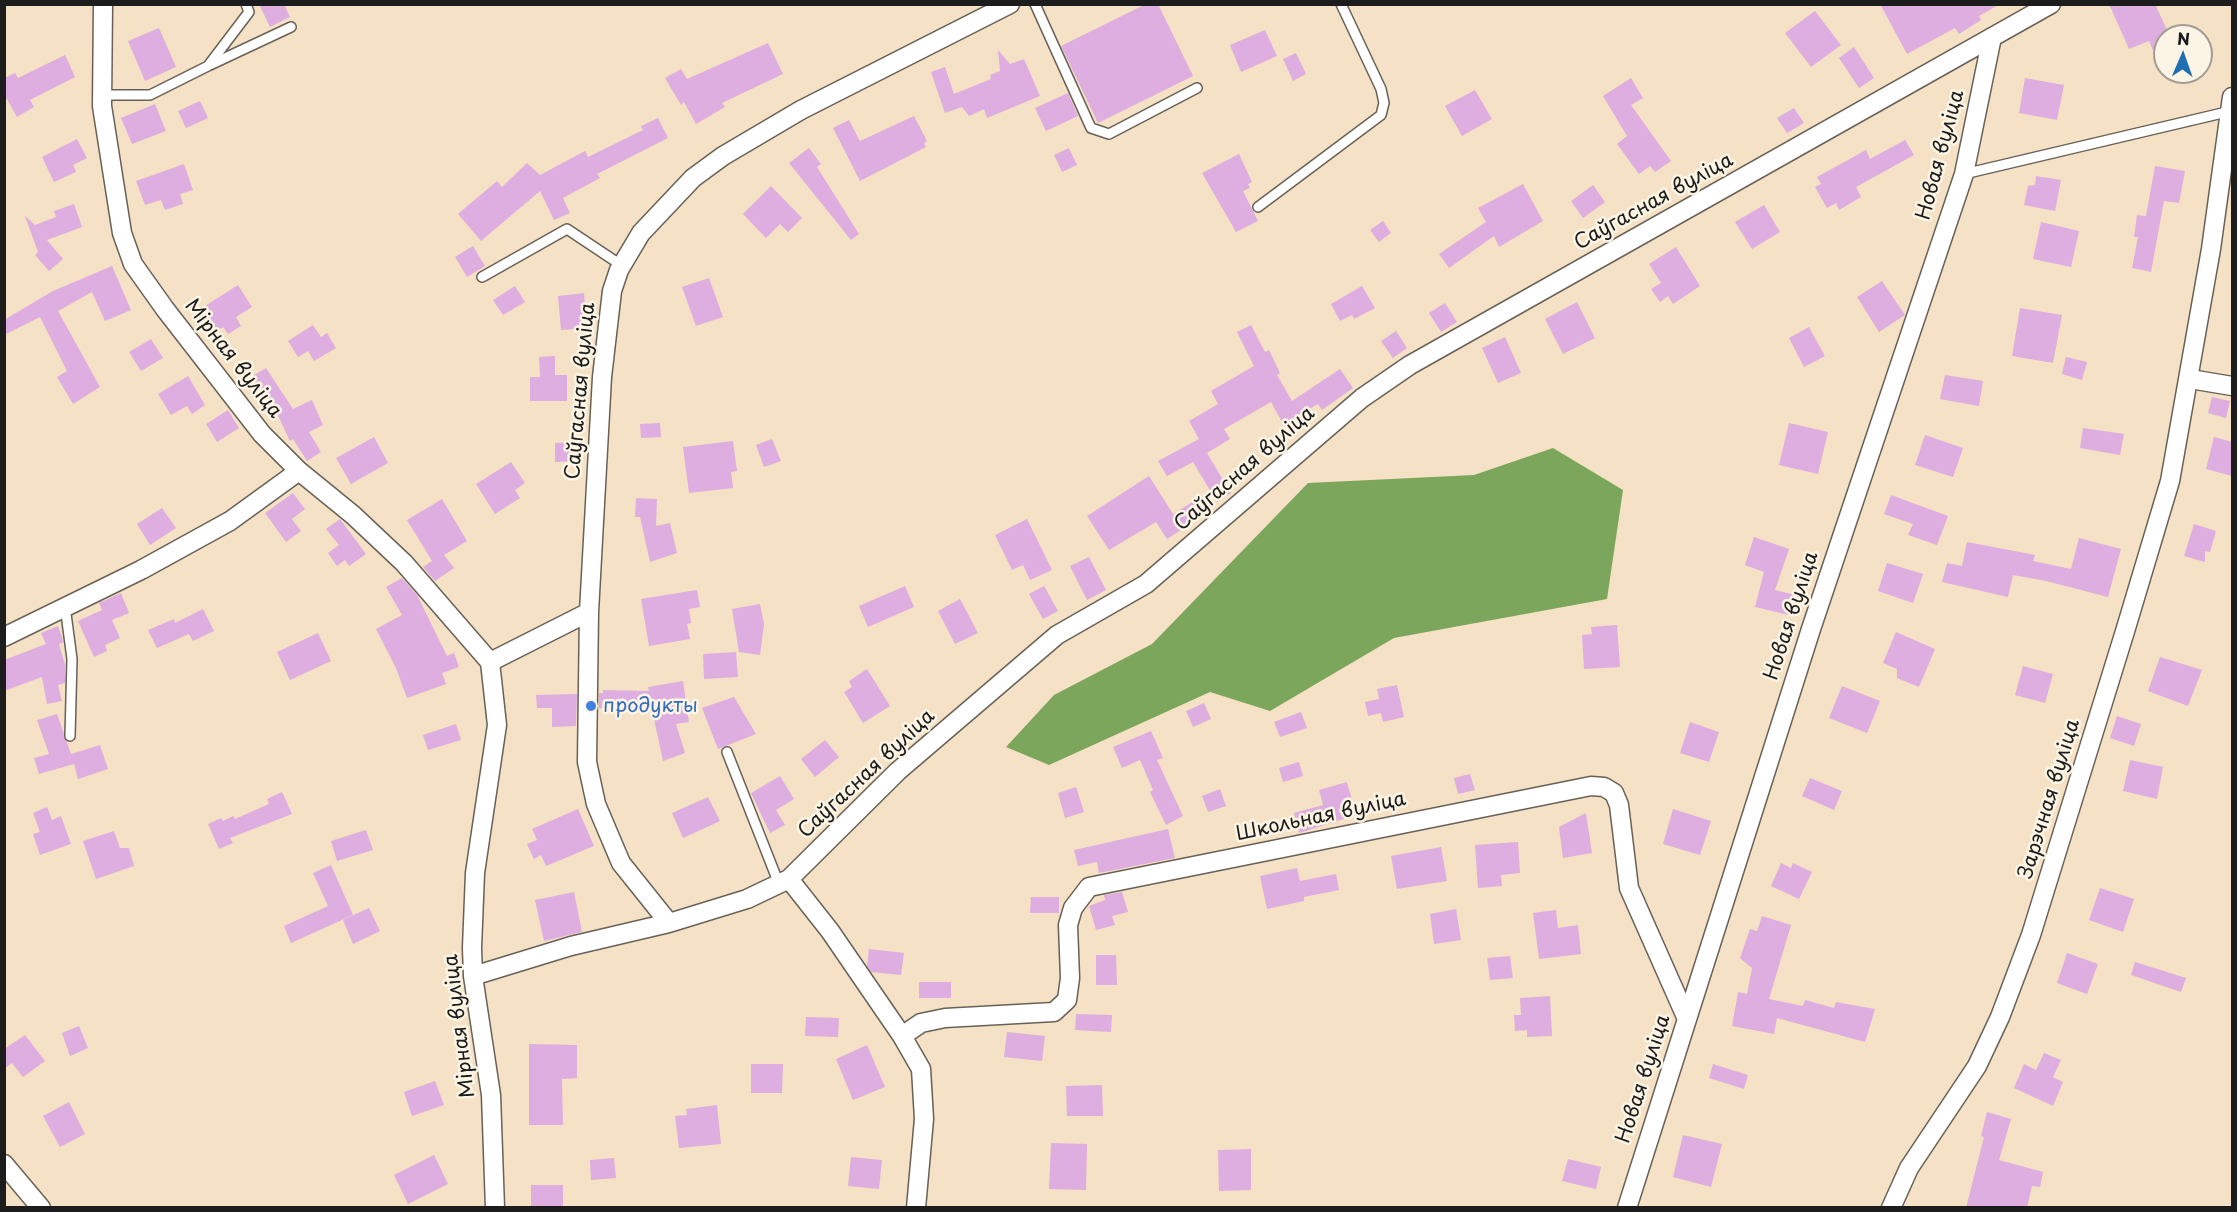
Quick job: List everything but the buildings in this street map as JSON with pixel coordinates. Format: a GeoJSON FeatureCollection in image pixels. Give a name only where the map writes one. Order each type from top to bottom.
{"type":"FeatureCollection","features":[{"type":"Feature","properties":{"kind":"street","name":"Мірная вуліца"},"geometry":{"type":"LineString","coordinates":[[103,4],[102,95],[105,137],[117,192],[122,233],[133,264],[262,434],[299,471],[353,515],[404,563],[490,662],[497,725],[475,873],[473,976],[491,1095],[495,1208]]}},
{"type":"Feature","properties":{"kind":"street","name":"Саўгасная вуліца"},"geometry":{"type":"LineString","coordinates":[[1010,4],[801,110],[723,156],[693,178],[641,233],[621,265],[612,291],[602,377],[589,612],[586,762],[596,804],[621,863],[669,923],[738,902],[784,881],[898,771],[1058,635],[1146,584],[1362,398],[1410,365],[2051,4]]}},
{"type":"Feature","properties":{"kind":"street","name":"Новая вуліца"},"geometry":{"type":"LineString","coordinates":[[1627,1208],[1811,629],[1964,174],[1992,37]]}},
{"type":"Feature","properties":{"kind":"street"},"geometry":{"type":"LineString","coordinates":[[2232,104],[2190,379],[2232,386]]}},
{"type":"Feature","properties":{"kind":"street","name":"Зарэчная вуліца"},"geometry":{"type":"LineString","coordinates":[[1891,1208],[1909,1168],[1988,1044],[2031,935],[2170,481],[2190,379]]}},
{"type":"Feature","properties":{"kind":"street"},"geometry":{"type":"LineString","coordinates":[[4,637],[141,570],[230,521],[299,471]]}},
{"type":"Feature","properties":{"kind":"street"},"geometry":{"type":"LineString","coordinates":[[490,662],[589,612]]}},
{"type":"Feature","properties":{"kind":"street","name":"Школьная вуліца"},"geometry":{"type":"LineString","coordinates":[[902,1036],[921,1023],[945,1018],[1054,1012],[1067,1000],[1070,978],[1068,925],[1073,908],[1089,887],[1591,786],[1604,788],[1614,793],[1619,805],[1629,888],[1687,1019]]}},
{"type":"Feature","properties":{"kind":"street"},"geometry":{"type":"LineString","coordinates":[[784,881],[830,931],[902,1036],[921,1069],[924,1102],[916,1208]]}},
{"type":"Feature","properties":{"kind":"street"},"geometry":{"type":"LineString","coordinates":[[473,976],[571,946],[669,923]]}},
{"type":"Feature","properties":{"kind":"street"},"geometry":{"type":"LineString","coordinates":[[4,1164],[41,1208]]}},
{"type":"Feature","properties":{"kind":"lane"},"geometry":{"type":"LineString","coordinates":[[208,66],[249,12],[246,4]]}},
{"type":"Feature","properties":{"kind":"lane"},"geometry":{"type":"LineString","coordinates":[[1035,4],[1091,128],[1109,134],[1197,88]]}},
{"type":"Feature","properties":{"kind":"lane"},"geometry":{"type":"LineString","coordinates":[[1258,207],[1381,115],[1384,103],[1381,89],[1341,4]]}},
{"type":"Feature","properties":{"kind":"lane"},"geometry":{"type":"LineString","coordinates":[[102,95],[150,95],[291,27]]}},
{"type":"Feature","properties":{"kind":"lane"},"geometry":{"type":"LineString","coordinates":[[1964,174],[2232,104]]}},
{"type":"Feature","properties":{"kind":"lane"},"geometry":{"type":"LineString","coordinates":[[482,277],[567,229],[621,265]]}},
{"type":"Feature","properties":{"kind":"lane"},"geometry":{"type":"LineString","coordinates":[[65,606],[72,659],[70,736]]}},
{"type":"Feature","properties":{"kind":"lane"},"geometry":{"type":"LineString","coordinates":[[727,752],[784,881]]}},
{"type":"Feature","properties":{"kind":"green space"},"geometry":{"type":"Polygon","coordinates":[[[1553,448],[1623,490],[1607,599],[1394,638],[1270,711],[1210,692],[1049,765],[1006,747],[1054,695],[1152,644],[1308,483],[1474,475],[1553,448]]]}},
{"type":"Feature","properties":{"kind":"place","name":"продукты"},"geometry":{"type":"Point","coordinates":[591,706]}}]}
